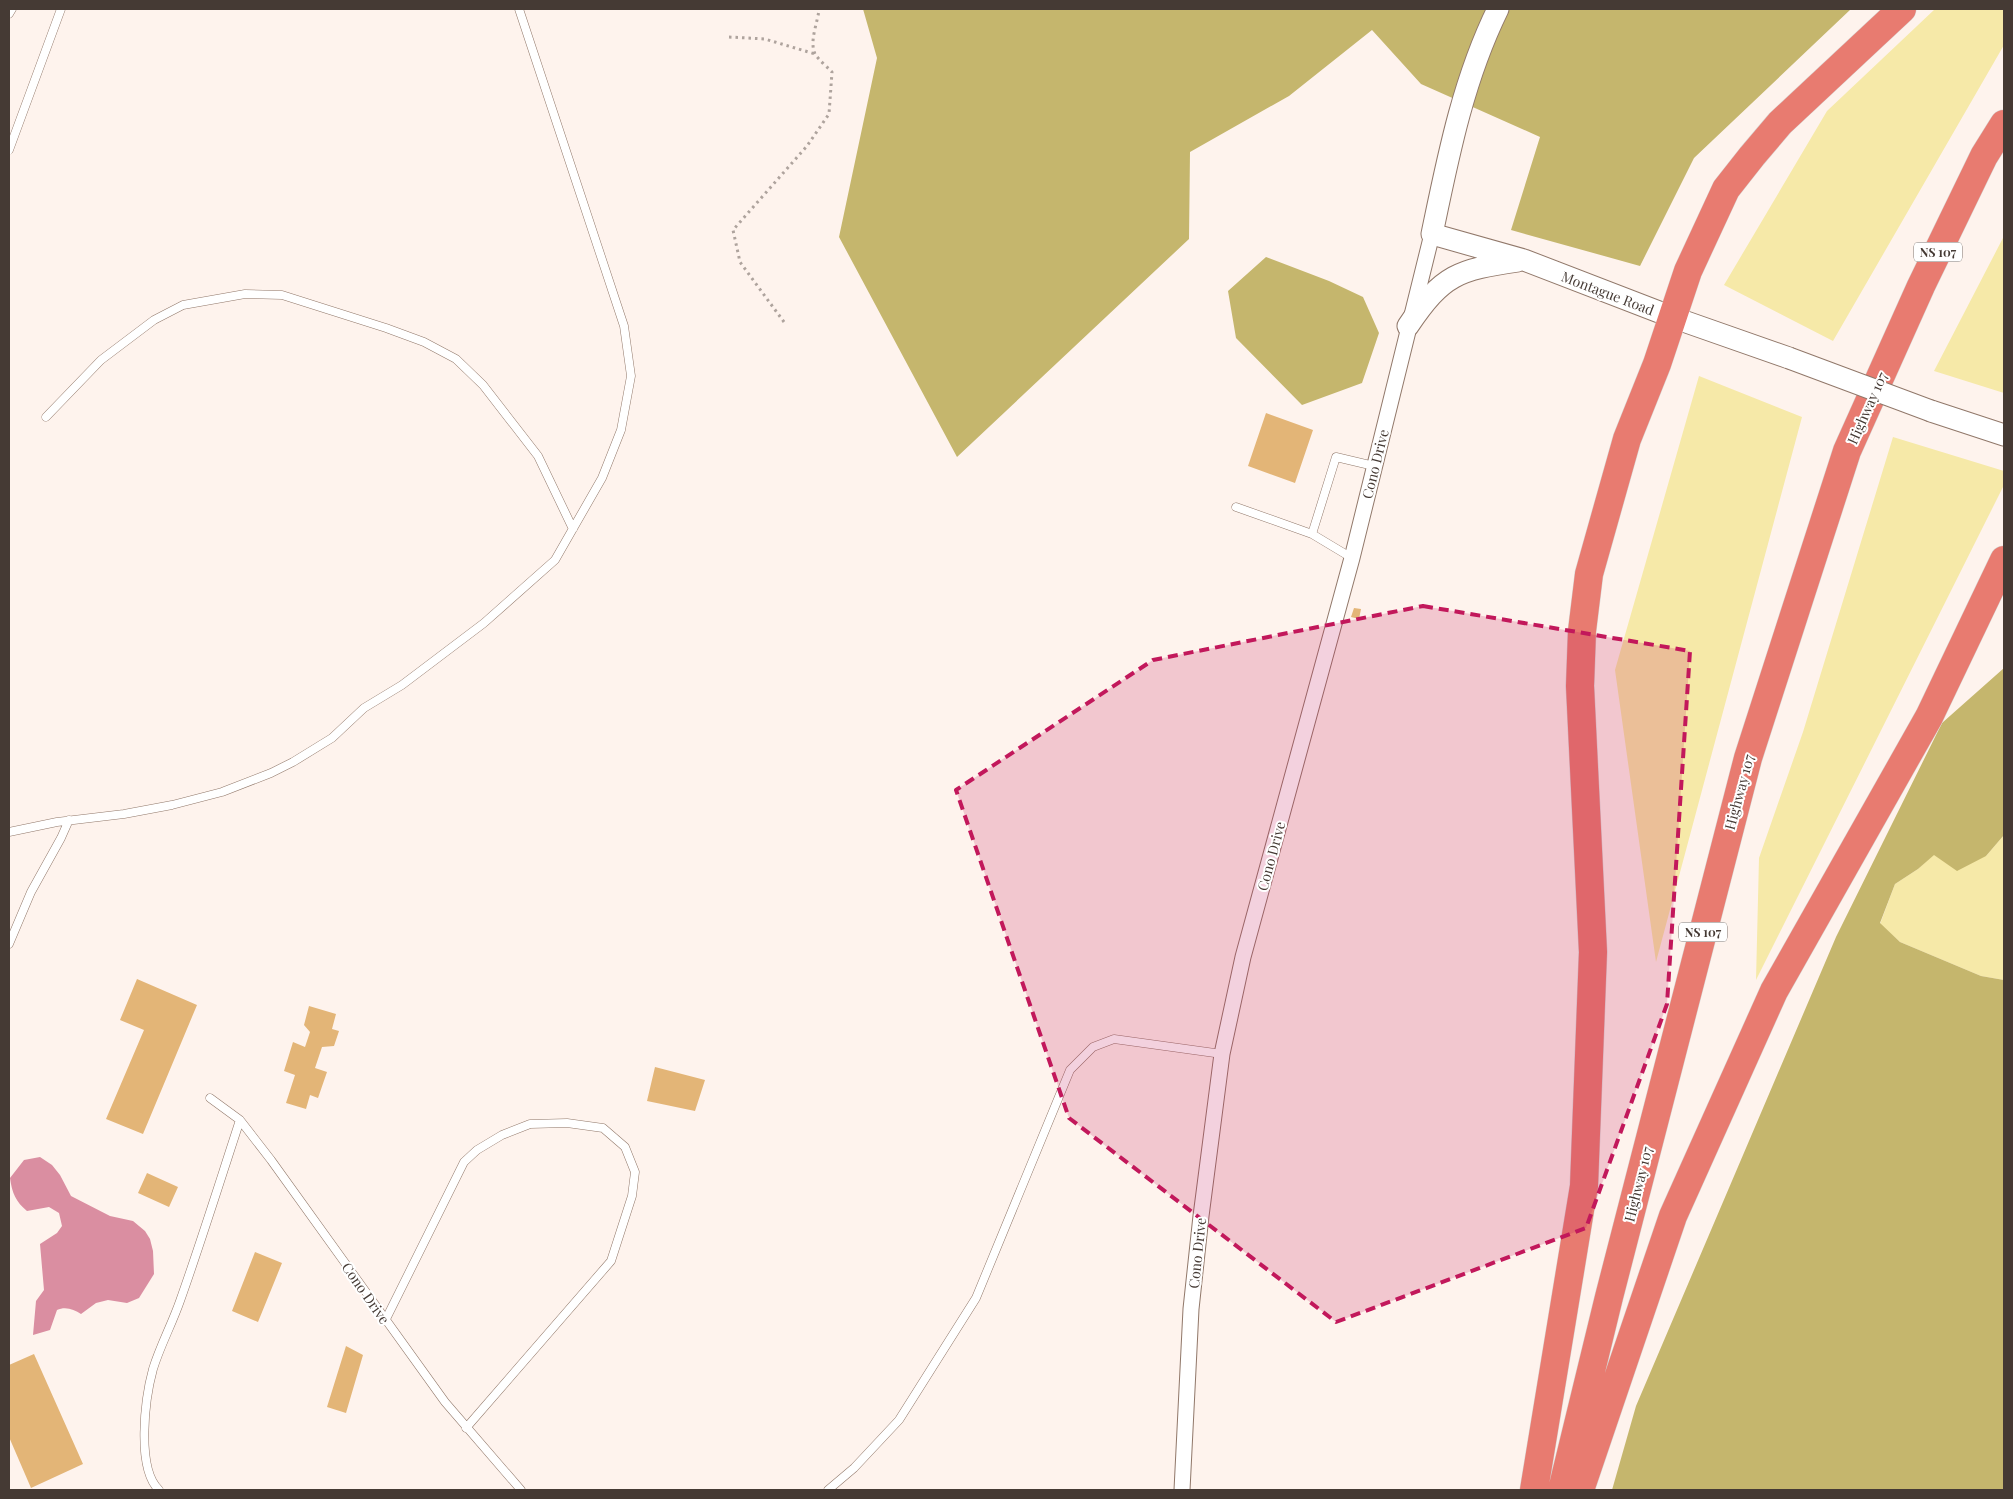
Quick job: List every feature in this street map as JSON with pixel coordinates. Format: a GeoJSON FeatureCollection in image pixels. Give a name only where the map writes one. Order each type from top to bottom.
{"type":"FeatureCollection","features":[{"type":"Feature","properties":{"kind":"highway"},"geometry":{"type":"LineString","coordinates":[[1534,1490],[1584,1186],[1593,952],[1580,686],[1582,631],[1589,574],[1627,439],[1657,364],[1688,271],[1726,189],[1780,123],[1902,9]]}},
{"type":"Feature","properties":{"kind":"highway","name":"Highway 107"},"geometry":{"type":"LineString","coordinates":[[1562,1490],[1614,1278],[1745,768],[1792,618],[1847,451],[1942,243],[1984,156],[2004,124]]}},
{"type":"Feature","properties":{"kind":"highway"},"geometry":{"type":"LineString","coordinates":[[1580,1490],[1673,1216],[1770,1000],[1929,717],[2004,560]]}},
{"type":"Feature","properties":{"kind":"street"},"geometry":{"type":"LineString","coordinates":[[1432,234],[1451,142],[1467,84],[1482,43],[1498,9]]}},
{"type":"Feature","properties":{"kind":"street","name":"Montague Road"},"geometry":{"type":"LineString","coordinates":[[1432,234],[1524,260],[1672,317],[1931,411],[2004,435]]}},
{"type":"Feature","properties":{"kind":"street","name":"Cono Drive"},"geometry":{"type":"LineString","coordinates":[[1182,1490],[1191,1309],[1222,1054],[1242,957],[1352,558],[1432,234]]}},
{"type":"Feature","properties":{"kind":"street"},"geometry":{"type":"LineString","coordinates":[[1408,326],[1425,300],[1439,286],[1454,276],[1475,268],[1524,260]]}},
{"type":"Feature","properties":{"kind":"lane"},"geometry":{"type":"LineString","coordinates":[[9,14],[12,9]]}},
{"type":"Feature","properties":{"kind":"lane"},"geometry":{"type":"LineString","coordinates":[[9,150],[61,9]]}},
{"type":"Feature","properties":{"kind":"lane"},"geometry":{"type":"LineString","coordinates":[[9,832],[68,820],[148,810],[197,799],[255,779],[314,750],[349,724],[364,708],[402,684],[484,623],[555,560],[602,478],[621,430],[631,376],[624,326],[519,9]]}},
{"type":"Feature","properties":{"kind":"lane"},"geometry":{"type":"LineString","coordinates":[[46,417],[101,360],[154,320],[183,305],[245,294],[282,295],[394,330],[424,342],[456,359],[483,385],[538,456],[573,529]]}},
{"type":"Feature","properties":{"kind":"lane"},"geometry":{"type":"LineString","coordinates":[[1312,534],[1336,457],[1374,466]]}},
{"type":"Feature","properties":{"kind":"lane"},"geometry":{"type":"LineString","coordinates":[[1236,507],[1312,534],[1352,558]]}},
{"type":"Feature","properties":{"kind":"lane"},"geometry":{"type":"LineString","coordinates":[[9,944],[31,892],[61,838],[68,820]]}},
{"type":"Feature","properties":{"kind":"lane"},"geometry":{"type":"LineString","coordinates":[[828,1490],[854,1468],[899,1420],[976,1298],[1070,1070],[1093,1047],[1114,1039],[1222,1054]]}},
{"type":"Feature","properties":{"kind":"lane","name":"Cono Drive"},"geometry":{"type":"LineString","coordinates":[[210,1098],[240,1120],[271,1160],[445,1402],[521,1490]]}},
{"type":"Feature","properties":{"kind":"lane"},"geometry":{"type":"LineString","coordinates":[[159,1490],[153,1485],[145,1456],[143,1426],[153,1369],[180,1302],[240,1120]]}},
{"type":"Feature","properties":{"kind":"lane"},"geometry":{"type":"LineString","coordinates":[[385,1321],[464,1162],[476,1150],[502,1135],[530,1124],[548,1123],[567,1123],[603,1128],[625,1146],[635,1172],[632,1196],[611,1260],[466,1428]]}},
{"type":"Feature","properties":{"kind":"path"},"geometry":{"type":"LineString","coordinates":[[815,54],[812,38],[818,24],[819,9]]}},
{"type":"Feature","properties":{"kind":"path"},"geometry":{"type":"LineString","coordinates":[[729,37],[765,39],[815,54],[832,72],[828,114],[807,146],[733,230],[740,262],[784,322]]}},
{"type":"Feature","properties":{"kind":"highlighted area"},"geometry":{"type":"Polygon","coordinates":[[[1423,606],[1690,651],[1667,1004],[1586,1228],[1336,1322],[1069,1118],[956,790],[1153,660],[1423,606]]]}},
{"type":"Feature","properties":{"kind":"shaded area"},"geometry":{"type":"Polygon","coordinates":[[[863,9],[1851,9],[1694,158],[1640,266],[1511,230],[1540,137],[1421,84],[1372,30],[1289,96],[1190,152],[1189,239],[957,457],[839,237],[877,58],[863,9]]]}},
{"type":"Feature","properties":{"kind":"shaded area"},"geometry":{"type":"Polygon","coordinates":[[[1935,9],[2004,9],[2004,45],[1833,341],[1724,285],[1827,111],[1935,9]]]}},
{"type":"Feature","properties":{"kind":"shaded area"},"geometry":{"type":"Polygon","coordinates":[[[2004,236],[2004,393],[1934,371],[2004,236]]]}},
{"type":"Feature","properties":{"kind":"shaded area"},"geometry":{"type":"Polygon","coordinates":[[[1266,257],[1329,281],[1363,297],[1379,333],[1362,383],[1302,405],[1236,338],[1228,291],[1266,257]]]}},
{"type":"Feature","properties":{"kind":"shaded area"},"geometry":{"type":"Polygon","coordinates":[[[1699,376],[1802,417],[1656,962],[1615,670],[1699,376]]]}},
{"type":"Feature","properties":{"kind":"shaded area"},"geometry":{"type":"Polygon","coordinates":[[[1893,437],[2004,471],[2004,485],[1756,980],[1759,858],[1803,732],[1893,437]]]}},
{"type":"Feature","properties":{"kind":"shaded area"},"geometry":{"type":"Polygon","coordinates":[[[2004,668],[2004,835],[1986,856],[1957,871],[1934,855],[1918,869],[1895,884],[1880,923],[1900,942],[1981,976],[2004,980],[2004,1490],[1612,1490],[1636,1406],[1836,937],[1942,723],[2004,668]]]}},
{"type":"Feature","properties":{"kind":"shaded area"},"geometry":{"type":"Polygon","coordinates":[[[2004,835],[2004,980],[1981,976],[1900,942],[1880,924],[1895,884],[1918,869],[1934,854],[1986,856],[2004,835]]]}},
{"type":"Feature","properties":{"kind":"shaded area"},"geometry":{"type":"Polygon","coordinates":[[[40,1157],[52,1165],[60,1175],[71,1196],[110,1216],[133,1221],[145,1231],[150,1239],[153,1251],[154,1274],[139,1298],[127,1303],[108,1300],[96,1303],[81,1314],[63,1308],[57,1310],[50,1330],[33,1335],[36,1301],[44,1290],[40,1244],[57,1233],[62,1226],[59,1213],[49,1207],[27,1211],[23,1208],[15,1197],[10,1178],[24,1160],[40,1157]]]}},
{"type":"Feature","properties":{"kind":"building"},"geometry":{"type":"Polygon","coordinates":[[[1266,413],[1313,430],[1295,483],[1248,466],[1266,413]]]}},
{"type":"Feature","properties":{"kind":"building"},"geometry":{"type":"Polygon","coordinates":[[[1354,608],[1361,609],[1359,619],[1351,617],[1354,608]]]}},
{"type":"Feature","properties":{"kind":"building"},"geometry":{"type":"Polygon","coordinates":[[[137,979],[197,1005],[143,1134],[106,1119],[144,1030],[120,1020],[137,979]]]}},
{"type":"Feature","properties":{"kind":"building"},"geometry":{"type":"Polygon","coordinates":[[[309,1006],[336,1014],[332,1029],[339,1031],[334,1046],[322,1047],[315,1068],[327,1072],[318,1098],[310,1095],[306,1109],[286,1103],[295,1075],[284,1071],[293,1042],[305,1047],[310,1032],[304,1025],[309,1006]]]}},
{"type":"Feature","properties":{"kind":"building"},"geometry":{"type":"Polygon","coordinates":[[[655,1067],[705,1080],[695,1111],[647,1101],[655,1067]]]}},
{"type":"Feature","properties":{"kind":"building"},"geometry":{"type":"Polygon","coordinates":[[[147,1173],[178,1187],[169,1207],[138,1193],[147,1173]]]}},
{"type":"Feature","properties":{"kind":"building"},"geometry":{"type":"Polygon","coordinates":[[[255,1252],[282,1263],[258,1322],[232,1311],[255,1252]]]}},
{"type":"Feature","properties":{"kind":"building"},"geometry":{"type":"Polygon","coordinates":[[[346,1346],[363,1355],[346,1413],[327,1407],[346,1346]]]}},
{"type":"Feature","properties":{"kind":"building"},"geometry":{"type":"Polygon","coordinates":[[[34,1354],[83,1464],[31,1488],[9,1437],[9,1365],[34,1354]]]}}]}
